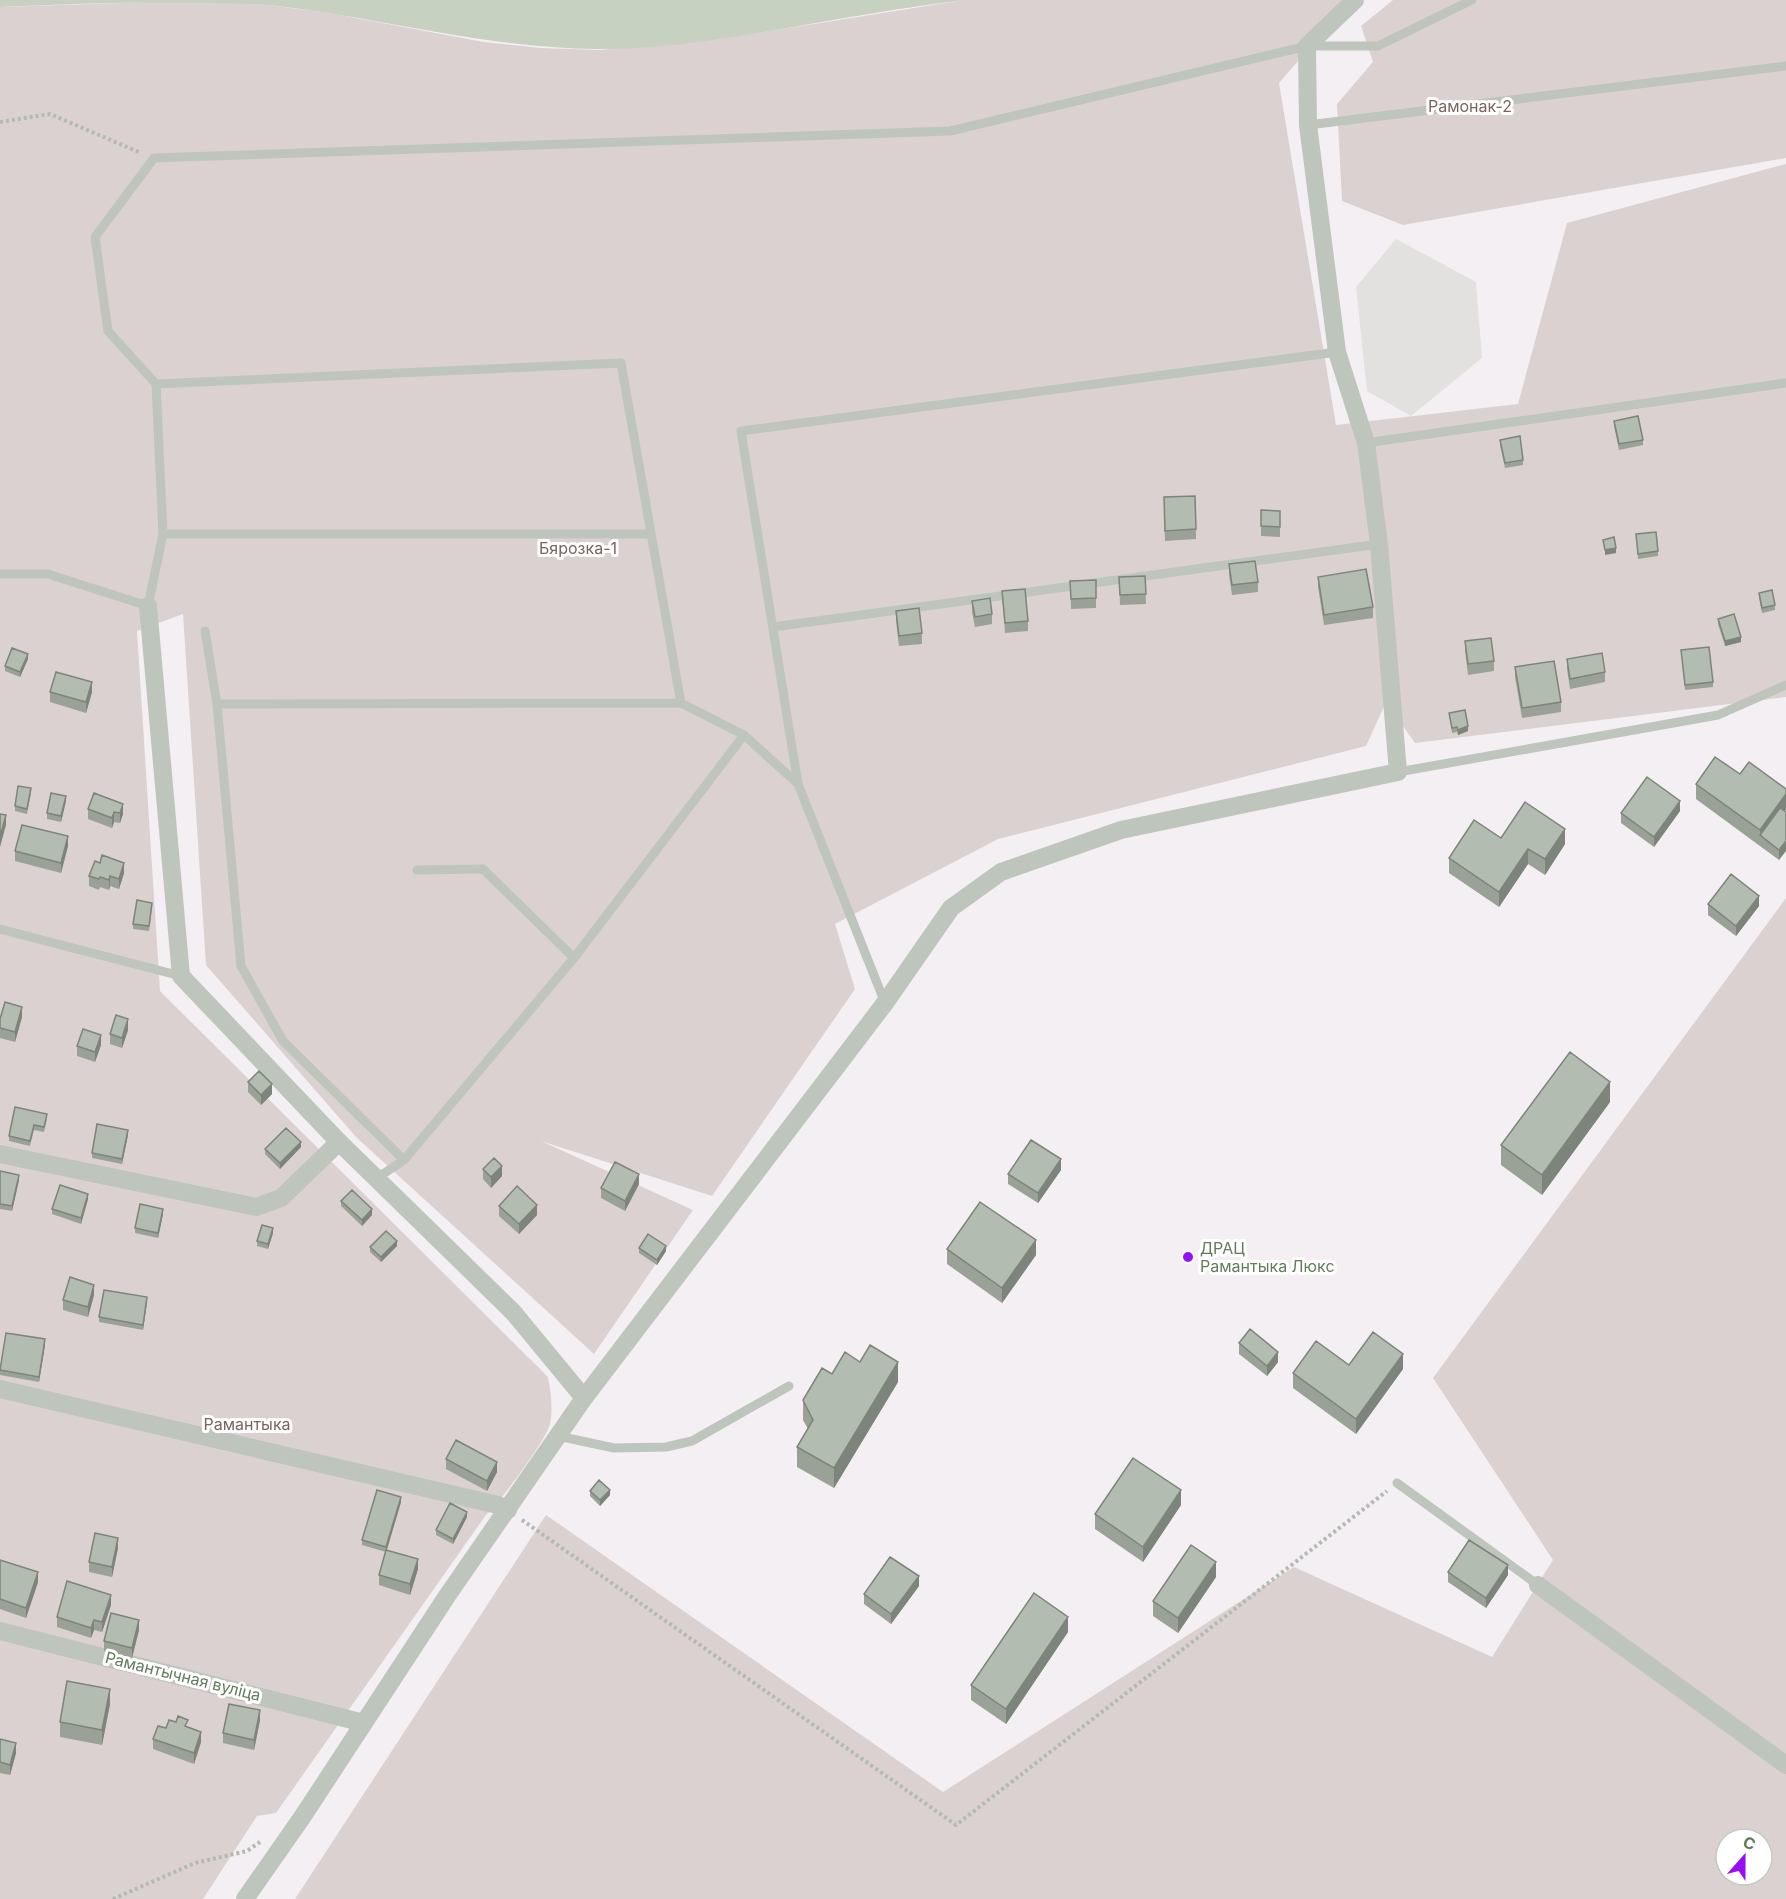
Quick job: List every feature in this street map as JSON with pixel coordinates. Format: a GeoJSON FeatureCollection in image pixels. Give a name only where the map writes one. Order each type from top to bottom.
{"type":"FeatureCollection","features":[{"type":"Feature","properties":{"kind":"street"},"geometry":{"type":"LineString","coordinates":[[245,1899],[447,1596],[584,1398],[885,1003],[951,908],[1001,872],[1121,830],[1398,772],[1379,544],[1366,443],[1337,352],[1308,125],[1307,46],[1355,0]]}},
{"type":"Feature","properties":{"kind":"street"},"geometry":{"type":"LineString","coordinates":[[148,606],[181,976],[339,1142],[513,1311],[584,1398]]}},
{"type":"Feature","properties":{"kind":"street"},"geometry":{"type":"LineString","coordinates":[[0,1154],[256,1208],[281,1198],[339,1142]]}},
{"type":"Feature","properties":{"kind":"street"},"geometry":{"type":"LineString","coordinates":[[0,1389],[498,1505],[508,1510]]}},
{"type":"Feature","properties":{"kind":"street"},"geometry":{"type":"LineString","coordinates":[[1538,1585],[1786,1765]]}},
{"type":"Feature","properties":{"kind":"street","name":"Рамантычная вуліца"},"geometry":{"type":"LineString","coordinates":[[0,1631],[364,1723]]}},
{"type":"Feature","properties":{"kind":"lane"},"geometry":{"type":"LineString","coordinates":[[0,574],[48,574],[148,606],[163,534],[156,384],[108,331],[95,237],[154,158],[950,131],[1307,46],[1378,46],[1472,0]]}},
{"type":"Feature","properties":{"kind":"lane"},"geometry":{"type":"LineString","coordinates":[[1308,125],[1786,66]]}},
{"type":"Feature","properties":{"kind":"lane"},"geometry":{"type":"LineString","coordinates":[[885,1003],[798,784],[741,430],[1337,352]]}},
{"type":"Feature","properties":{"kind":"lane"},"geometry":{"type":"LineString","coordinates":[[156,384],[621,363],[681,703]]}},
{"type":"Feature","properties":{"kind":"lane"},"geometry":{"type":"LineString","coordinates":[[1366,443],[1786,383]]}},
{"type":"Feature","properties":{"kind":"lane"},"geometry":{"type":"LineString","coordinates":[[163,534],[651,534]]}},
{"type":"Feature","properties":{"kind":"lane"},"geometry":{"type":"LineString","coordinates":[[773,627],[1379,544]]}},
{"type":"Feature","properties":{"kind":"lane"},"geometry":{"type":"LineString","coordinates":[[205,631],[217,704],[241,966],[283,1041],[404,1160]]}},
{"type":"Feature","properties":{"kind":"lane"},"geometry":{"type":"LineString","coordinates":[[1398,772],[1718,715],[1786,685]]}},
{"type":"Feature","properties":{"kind":"lane"},"geometry":{"type":"LineString","coordinates":[[217,704],[681,703],[744,735],[798,784]]}},
{"type":"Feature","properties":{"kind":"lane"},"geometry":{"type":"LineString","coordinates":[[377,1178],[404,1160],[574,958],[744,735]]}},
{"type":"Feature","properties":{"kind":"lane"},"geometry":{"type":"LineString","coordinates":[[417,870],[483,869],[574,958]]}},
{"type":"Feature","properties":{"kind":"lane"},"geometry":{"type":"LineString","coordinates":[[0,929],[181,976]]}},
{"type":"Feature","properties":{"kind":"lane"},"geometry":{"type":"LineString","coordinates":[[558,1436],[614,1448],[666,1447],[692,1441],[789,1386]]}},
{"type":"Feature","properties":{"kind":"lane"},"geometry":{"type":"LineString","coordinates":[[1397,1483],[1538,1585]]}},
{"type":"Feature","properties":{"kind":"path"},"geometry":{"type":"LineString","coordinates":[[0,122],[50,114],[154,158]]}},
{"type":"Feature","properties":{"kind":"path"},"geometry":{"type":"LineString","coordinates":[[508,1510],[956,1825],[1397,1483]]}},
{"type":"Feature","properties":{"kind":"path"},"geometry":{"type":"LineString","coordinates":[[113,1899],[195,1863],[247,1851],[266,1839]]}},
{"type":"Feature","properties":{"kind":"shaded area"},"geometry":{"type":"Polygon","coordinates":[[[0,0],[964,0],[709,41],[641,48],[596,49],[472,38],[268,5],[134,3],[0,7],[0,0]]]}},
{"type":"Feature","properties":{"kind":"shaded area"},"geometry":{"type":"Polygon","coordinates":[[[1396,239],[1476,282],[1482,358],[1411,416],[1367,391],[1356,287],[1396,239]]]}},
{"type":"Feature","properties":{"kind":"green space","name":"Бярозка-1"},"geometry":{"type":"Polygon","coordinates":[[[209,0],[329,13],[484,42],[541,48],[600,50],[719,39],[964,0],[1351,0],[1279,83],[1336,425],[1518,404],[1567,223],[1786,164],[1786,697],[1415,743],[1386,702],[1366,746],[998,839],[835,924],[855,989],[712,1196],[541,1141],[693,1210],[594,1354],[356,1137],[206,965],[183,614],[137,631],[160,991],[548,1377],[551,1418],[547,1432],[532,1457],[501,1499],[486,1515],[276,1813],[257,1816],[203,1899],[0,1899],[0,7],[209,0]]]}},
{"type":"Feature","properties":{"kind":"green space","name":"Рамонак-2"},"geometry":{"type":"Polygon","coordinates":[[[1393,0],[1786,0],[1786,158],[1403,225],[1342,201],[1337,104],[1373,62],[1361,26],[1393,0]]]}},
{"type":"Feature","properties":{"kind":"green space"},"geometry":{"type":"Polygon","coordinates":[[[1786,898],[1786,1899],[295,1899],[546,1515],[943,1792],[1294,1567],[1492,1657],[1553,1560],[1433,1378],[1786,898]]]}},
{"type":"Feature","properties":{"kind":"building"},"geometry":{"type":"Polygon","coordinates":[[[1638,416],[1643,440],[1619,444],[1614,421],[1638,416]]]}},
{"type":"Feature","properties":{"kind":"building"},"geometry":{"type":"Polygon","coordinates":[[[1520,436],[1523,460],[1505,463],[1500,440],[1520,436]]]}},
{"type":"Feature","properties":{"kind":"building"},"geometry":{"type":"Polygon","coordinates":[[[1195,496],[1196,529],[1165,531],[1164,497],[1195,496]]]}},
{"type":"Feature","properties":{"kind":"building"},"geometry":{"type":"Polygon","coordinates":[[[1261,510],[1280,511],[1280,527],[1261,526],[1261,510]]]}},
{"type":"Feature","properties":{"kind":"building"},"geometry":{"type":"Polygon","coordinates":[[[1656,532],[1658,551],[1638,554],[1636,534],[1656,532]]]}},
{"type":"Feature","properties":{"kind":"building"},"geometry":{"type":"Polygon","coordinates":[[[1614,537],[1616,548],[1605,550],[1603,540],[1614,537]]]}},
{"type":"Feature","properties":{"kind":"building"},"geometry":{"type":"Polygon","coordinates":[[[1255,561],[1258,582],[1232,585],[1229,564],[1255,561]]]}},
{"type":"Feature","properties":{"kind":"building"},"geometry":{"type":"Polygon","coordinates":[[[1366,569],[1373,607],[1324,615],[1318,577],[1366,569]]]}},
{"type":"Feature","properties":{"kind":"building"},"geometry":{"type":"Polygon","coordinates":[[[1145,576],[1146,594],[1120,595],[1119,577],[1145,576]]]}},
{"type":"Feature","properties":{"kind":"building"},"geometry":{"type":"Polygon","coordinates":[[[1096,580],[1096,598],[1071,599],[1070,581],[1096,580]]]}},
{"type":"Feature","properties":{"kind":"building"},"geometry":{"type":"Polygon","coordinates":[[[1025,589],[1028,621],[1005,623],[1002,591],[1025,589]]]}},
{"type":"Feature","properties":{"kind":"building"},"geometry":{"type":"Polygon","coordinates":[[[1772,590],[1775,605],[1762,608],[1759,593],[1772,590]]]}},
{"type":"Feature","properties":{"kind":"building"},"geometry":{"type":"Polygon","coordinates":[[[990,598],[992,614],[975,617],[972,601],[990,598]]]}},
{"type":"Feature","properties":{"kind":"building"},"geometry":{"type":"Polygon","coordinates":[[[919,608],[922,633],[899,636],[896,611],[919,608]]]}},
{"type":"Feature","properties":{"kind":"building"},"geometry":{"type":"Polygon","coordinates":[[[1734,614],[1741,637],[1725,641],[1718,619],[1734,614]]]}},
{"type":"Feature","properties":{"kind":"building"},"geometry":{"type":"Polygon","coordinates":[[[1491,638],[1494,661],[1468,664],[1465,641],[1491,638]]]}},
{"type":"Feature","properties":{"kind":"building"},"geometry":{"type":"Polygon","coordinates":[[[1709,647],[1713,682],[1685,685],[1681,650],[1709,647]]]}},
{"type":"Feature","properties":{"kind":"building"},"geometry":{"type":"Polygon","coordinates":[[[12,648],[28,654],[20,672],[5,666],[12,648]]]}},
{"type":"Feature","properties":{"kind":"building"},"geometry":{"type":"Polygon","coordinates":[[[1602,653],[1605,672],[1570,679],[1567,659],[1602,653]]]}},
{"type":"Feature","properties":{"kind":"building"},"geometry":{"type":"Polygon","coordinates":[[[1554,661],[1561,702],[1522,708],[1515,667],[1554,661]]]}},
{"type":"Feature","properties":{"kind":"building"},"geometry":{"type":"Polygon","coordinates":[[[56,672],[92,682],[86,702],[50,692],[56,672]]]}},
{"type":"Feature","properties":{"kind":"building"},"geometry":{"type":"Polygon","coordinates":[[[1465,710],[1468,726],[1458,730],[1457,727],[1452,728],[1449,713],[1465,710]]]}},
{"type":"Feature","properties":{"kind":"building"},"geometry":{"type":"Polygon","coordinates":[[[1715,757],[1740,774],[1749,762],[1786,789],[1786,794],[1760,830],[1696,784],[1715,757]]]}},
{"type":"Feature","properties":{"kind":"building"},"geometry":{"type":"Polygon","coordinates":[[[1647,777],[1680,801],[1654,837],[1621,813],[1647,777]]]}},
{"type":"Feature","properties":{"kind":"building"},"geometry":{"type":"Polygon","coordinates":[[[18,786],[31,788],[27,809],[15,806],[18,786]]]}},
{"type":"Feature","properties":{"kind":"building"},"geometry":{"type":"Polygon","coordinates":[[[51,793],[66,796],[61,816],[47,813],[51,793]]]}},
{"type":"Feature","properties":{"kind":"building"},"geometry":{"type":"Polygon","coordinates":[[[94,793],[123,804],[120,813],[114,812],[112,818],[88,809],[94,793]]]}},
{"type":"Feature","properties":{"kind":"building"},"geometry":{"type":"Polygon","coordinates":[[[1525,802],[1565,829],[1545,859],[1528,849],[1499,892],[1449,858],[1474,820],[1501,838],[1525,802]]]}},
{"type":"Feature","properties":{"kind":"building"},"geometry":{"type":"Polygon","coordinates":[[[1780,808],[1786,812],[1786,841],[1779,850],[1760,835],[1780,808]]]}},
{"type":"Feature","properties":{"kind":"building"},"geometry":{"type":"Polygon","coordinates":[[[0,814],[6,815],[0,837],[0,814]]]}},
{"type":"Feature","properties":{"kind":"building"},"geometry":{"type":"Polygon","coordinates":[[[22,825],[68,836],[61,863],[15,851],[22,825]]]}},
{"type":"Feature","properties":{"kind":"building"},"geometry":{"type":"Polygon","coordinates":[[[102,855],[124,863],[119,879],[110,876],[109,880],[89,876],[95,861],[100,863],[102,855]]]}},
{"type":"Feature","properties":{"kind":"building"},"geometry":{"type":"Polygon","coordinates":[[[1731,874],[1759,896],[1736,926],[1708,904],[1731,874]]]}},
{"type":"Feature","properties":{"kind":"building"},"geometry":{"type":"Polygon","coordinates":[[[137,900],[152,903],[149,926],[133,924],[137,900]]]}},
{"type":"Feature","properties":{"kind":"building"},"geometry":{"type":"Polygon","coordinates":[[[5,1002],[22,1007],[15,1032],[0,1028],[5,1002]]]}},
{"type":"Feature","properties":{"kind":"building"},"geometry":{"type":"Polygon","coordinates":[[[116,1015],[128,1019],[122,1038],[110,1034],[116,1015]]]}},
{"type":"Feature","properties":{"kind":"building"},"geometry":{"type":"Polygon","coordinates":[[[83,1029],[101,1035],[95,1052],[77,1046],[83,1029]]]}},
{"type":"Feature","properties":{"kind":"building"},"geometry":{"type":"Polygon","coordinates":[[[1570,1052],[1610,1082],[1542,1175],[1501,1145],[1570,1052]]]}},
{"type":"Feature","properties":{"kind":"building"},"geometry":{"type":"Polygon","coordinates":[[[259,1071],[272,1084],[261,1095],[248,1082],[259,1071]]]}},
{"type":"Feature","properties":{"kind":"building"},"geometry":{"type":"Polygon","coordinates":[[[15,1107],[47,1114],[44,1127],[34,1125],[30,1141],[9,1136],[15,1107]]]}},
{"type":"Feature","properties":{"kind":"building"},"geometry":{"type":"Polygon","coordinates":[[[97,1124],[128,1130],[122,1159],[92,1153],[97,1124]]]}},
{"type":"Feature","properties":{"kind":"building"},"geometry":{"type":"Polygon","coordinates":[[[286,1128],[301,1142],[280,1163],[265,1149],[286,1128]]]}},
{"type":"Feature","properties":{"kind":"building"},"geometry":{"type":"Polygon","coordinates":[[[1031,1140],[1061,1159],[1038,1193],[1008,1174],[1031,1140]]]}},
{"type":"Feature","properties":{"kind":"building"},"geometry":{"type":"Polygon","coordinates":[[[494,1158],[502,1166],[491,1177],[483,1169],[494,1158]]]}},
{"type":"Feature","properties":{"kind":"building"},"geometry":{"type":"Polygon","coordinates":[[[615,1162],[639,1174],[625,1201],[601,1188],[615,1162]]]}},
{"type":"Feature","properties":{"kind":"building"},"geometry":{"type":"Polygon","coordinates":[[[0,1171],[19,1175],[12,1206],[0,1204],[0,1171]]]}},
{"type":"Feature","properties":{"kind":"building"},"geometry":{"type":"Polygon","coordinates":[[[60,1185],[88,1194],[81,1218],[52,1209],[60,1185]]]}},
{"type":"Feature","properties":{"kind":"building"},"geometry":{"type":"Polygon","coordinates":[[[517,1186],[537,1205],[519,1224],[499,1206],[517,1186]]]}},
{"type":"Feature","properties":{"kind":"building"},"geometry":{"type":"Polygon","coordinates":[[[352,1190],[372,1209],[362,1220],[341,1201],[352,1190]]]}},
{"type":"Feature","properties":{"kind":"building"},"geometry":{"type":"Polygon","coordinates":[[[980,1202],[1036,1240],[1002,1288],[947,1249],[980,1202]]]}},
{"type":"Feature","properties":{"kind":"building"},"geometry":{"type":"Polygon","coordinates":[[[140,1204],[163,1209],[158,1233],[135,1228],[140,1204]]]}},
{"type":"Feature","properties":{"kind":"building"},"geometry":{"type":"Polygon","coordinates":[[[262,1225],[273,1228],[268,1244],[257,1241],[262,1225]]]}},
{"type":"Feature","properties":{"kind":"building"},"geometry":{"type":"Polygon","coordinates":[[[386,1231],[397,1241],[381,1257],[370,1247],[386,1231]]]}},
{"type":"Feature","properties":{"kind":"building"},"geometry":{"type":"Polygon","coordinates":[[[648,1234],[666,1246],[657,1260],[639,1248],[648,1234]]]}},
{"type":"Feature","properties":{"kind":"building"},"geometry":{"type":"Polygon","coordinates":[[[70,1277],[94,1285],[88,1307],[63,1300],[70,1277]]]}},
{"type":"Feature","properties":{"kind":"building"},"geometry":{"type":"Polygon","coordinates":[[[104,1290],[147,1297],[143,1325],[99,1317],[104,1290]]]}},
{"type":"Feature","properties":{"kind":"building"},"geometry":{"type":"Polygon","coordinates":[[[1250,1329],[1278,1352],[1267,1366],[1239,1343],[1250,1329]]]}},
{"type":"Feature","properties":{"kind":"building"},"geometry":{"type":"Polygon","coordinates":[[[1373,1332],[1403,1354],[1356,1419],[1293,1373],[1316,1341],[1349,1365],[1373,1332]]]}},
{"type":"Feature","properties":{"kind":"building"},"geometry":{"type":"Polygon","coordinates":[[[6,1333],[45,1339],[39,1377],[0,1370],[6,1333]]]}},
{"type":"Feature","properties":{"kind":"building"},"geometry":{"type":"Polygon","coordinates":[[[870,1345],[898,1362],[834,1468],[797,1447],[813,1420],[803,1400],[822,1368],[832,1374],[845,1352],[860,1362],[870,1345]]]}},
{"type":"Feature","properties":{"kind":"building"},"geometry":{"type":"Polygon","coordinates":[[[456,1440],[497,1462],[487,1481],[446,1459],[456,1440]]]}},
{"type":"Feature","properties":{"kind":"building"},"geometry":{"type":"Polygon","coordinates":[[[1133,1458],[1181,1490],[1143,1547],[1095,1514],[1133,1458]]]}},
{"type":"Feature","properties":{"kind":"building"},"geometry":{"type":"Polygon","coordinates":[[[599,1480],[610,1490],[600,1500],[590,1491],[599,1480]]]}},
{"type":"Feature","properties":{"kind":"building"},"geometry":{"type":"Polygon","coordinates":[[[377,1490],[401,1497],[386,1547],[362,1540],[377,1490]]]}},
{"type":"Feature","properties":{"kind":"building"},"geometry":{"type":"Polygon","coordinates":[[[450,1503],[467,1512],[453,1539],[436,1530],[450,1503]]]}},
{"type":"Feature","properties":{"kind":"building"},"geometry":{"type":"Polygon","coordinates":[[[95,1533],[118,1538],[112,1567],[89,1562],[95,1533]]]}},
{"type":"Feature","properties":{"kind":"building"},"geometry":{"type":"Polygon","coordinates":[[[1469,1540],[1508,1565],[1486,1598],[1448,1572],[1469,1540]]]}},
{"type":"Feature","properties":{"kind":"building"},"geometry":{"type":"Polygon","coordinates":[[[1191,1545],[1216,1562],[1178,1618],[1153,1601],[1191,1545]]]}},
{"type":"Feature","properties":{"kind":"building"},"geometry":{"type":"Polygon","coordinates":[[[386,1550],[418,1559],[410,1584],[379,1575],[386,1550]]]}},
{"type":"Feature","properties":{"kind":"building"},"geometry":{"type":"Polygon","coordinates":[[[890,1557],[919,1576],[891,1614],[864,1594],[890,1557]]]}},
{"type":"Feature","properties":{"kind":"building"},"geometry":{"type":"Polygon","coordinates":[[[0,1560],[38,1572],[26,1608],[0,1599],[0,1560]]]}},
{"type":"Feature","properties":{"kind":"building"},"geometry":{"type":"Polygon","coordinates":[[[67,1581],[111,1595],[102,1622],[94,1620],[91,1628],[57,1617],[67,1581]]]}},
{"type":"Feature","properties":{"kind":"building"},"geometry":{"type":"Polygon","coordinates":[[[1034,1593],[1068,1617],[1006,1709],[971,1685],[1034,1593]]]}},
{"type":"Feature","properties":{"kind":"building"},"geometry":{"type":"Polygon","coordinates":[[[111,1613],[139,1620],[132,1648],[104,1641],[111,1613]]]}},
{"type":"Feature","properties":{"kind":"building"},"geometry":{"type":"Polygon","coordinates":[[[67,1681],[110,1689],[102,1730],[60,1722],[67,1681]]]}},
{"type":"Feature","properties":{"kind":"building"},"geometry":{"type":"Polygon","coordinates":[[[229,1704],[260,1710],[254,1740],[223,1733],[229,1704]]]}},
{"type":"Feature","properties":{"kind":"building"},"geometry":{"type":"Polygon","coordinates":[[[178,1716],[188,1720],[185,1726],[201,1732],[194,1753],[153,1739],[158,1726],[166,1728],[169,1720],[176,1722],[178,1716]]]}},
{"type":"Feature","properties":{"kind":"building"},"geometry":{"type":"Polygon","coordinates":[[[0,1739],[16,1743],[10,1765],[0,1762],[0,1739]]]}},
{"type":"Feature","properties":{"kind":"place","name":"ДРАЦ Рамантыка Люкс"},"geometry":{"type":"Point","coordinates":[1188,1257]}},
{"type":"Feature","properties":{"kind":"park label","name":"Рамантыка"},"geometry":{"type":"Point","coordinates":[247,1424]}}]}
